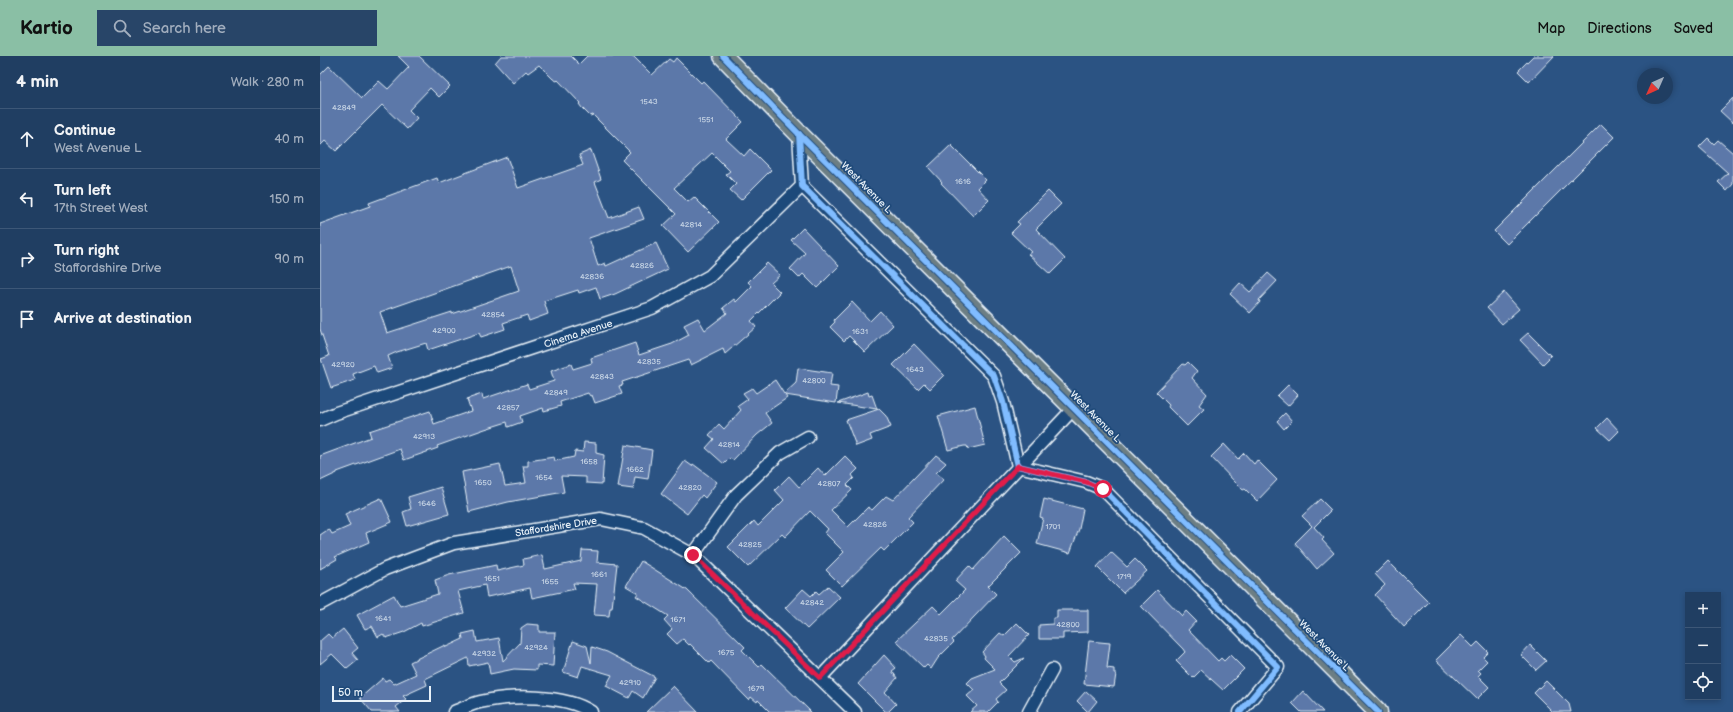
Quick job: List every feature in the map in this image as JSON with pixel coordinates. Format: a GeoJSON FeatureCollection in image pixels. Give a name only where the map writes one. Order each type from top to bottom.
{"type":"FeatureCollection","features":[{"type":"Feature","properties":{"kind":"main road","name":"West Avenue L"},"geometry":{"type":"LineString","coordinates":[[723,56],[799,134],[1378,712]]}},
{"type":"Feature","properties":{"kind":"street"},"geometry":{"type":"LineString","coordinates":[[799,134],[802,186],[994,376],[1003,402],[1018,466]]}},
{"type":"Feature","properties":{"kind":"street","name":"Cinema Avenue"},"geometry":{"type":"LineString","coordinates":[[320,420],[336,413],[652,308],[710,276],[802,186]]}},
{"type":"Feature","properties":{"kind":"street"},"geometry":{"type":"LineString","coordinates":[[820,678],[1074,408]]}},
{"type":"Feature","properties":{"kind":"street"},"geometry":{"type":"LineString","coordinates":[[693,555],[736,495],[780,453],[808,437]]}},
{"type":"Feature","properties":{"kind":"street"},"geometry":{"type":"LineString","coordinates":[[1018,466],[1086,482],[1103,489],[1278,667],[1240,712]]}},
{"type":"Feature","properties":{"kind":"street","name":"Staffordshire Drive"},"geometry":{"type":"LineString","coordinates":[[320,604],[385,569],[454,543],[602,519],[644,528],[693,555],[855,712]]}},
{"type":"Feature","properties":{"kind":"street"},"geometry":{"type":"LineString","coordinates":[[1030,712],[1052,670]]}},
{"type":"Feature","properties":{"kind":"street"},"geometry":{"type":"LineString","coordinates":[[454,712],[479,702],[514,698],[554,699],[591,712]]}},
{"type":"Feature","properties":{"kind":"building"},"geometry":{"type":"Polygon","coordinates":[[[398,56],[419,56],[450,86],[439,97],[430,88],[409,110],[417,118],[407,129],[382,105],[336,151],[325,141],[320,146],[320,75],[329,66],[362,98],[379,81],[388,89],[409,67],[398,56]]]}},
{"type":"Feature","properties":{"kind":"building"},"geometry":{"type":"Polygon","coordinates":[[[501,56],[571,56],[579,64],[587,56],[633,56],[652,75],[669,59],[673,62],[676,58],[701,83],[703,81],[743,122],[726,139],[744,156],[750,149],[771,170],[741,200],[730,190],[736,184],[726,174],[730,171],[712,153],[674,188],[688,202],[694,197],[719,222],[688,252],[663,226],[676,214],[622,160],[630,152],[593,115],[590,116],[582,108],[579,104],[580,103],[558,80],[553,79],[539,65],[528,73],[526,71],[513,83],[495,63],[501,56]]]}},
{"type":"Feature","properties":{"kind":"building"},"geometry":{"type":"Polygon","coordinates":[[[1533,56],[1554,56],[1529,82],[1518,71],[1533,56]]]}},
{"type":"Feature","properties":{"kind":"building"},"geometry":{"type":"Polygon","coordinates":[[[1733,98],[1733,123],[1720,111],[1733,98]]]}},
{"type":"Feature","properties":{"kind":"building"},"geometry":{"type":"Polygon","coordinates":[[[1601,124],[1614,137],[1507,244],[1494,231],[1601,124]]]}},
{"type":"Feature","properties":{"kind":"building"},"geometry":{"type":"Polygon","coordinates":[[[1708,138],[1714,144],[1718,140],[1733,153],[1733,184],[1727,191],[1718,182],[1728,173],[1699,147],[1708,138]]]}},
{"type":"Feature","properties":{"kind":"building"},"geometry":{"type":"Polygon","coordinates":[[[951,145],[986,180],[978,188],[989,200],[973,216],[941,183],[942,182],[928,167],[951,145]]]}},
{"type":"Feature","properties":{"kind":"building"},"geometry":{"type":"Polygon","coordinates":[[[591,150],[601,179],[595,182],[609,218],[639,207],[644,219],[589,238],[598,266],[605,263],[606,266],[656,243],[668,269],[615,294],[600,299],[596,287],[579,293],[578,290],[544,301],[548,314],[529,321],[527,315],[503,323],[505,329],[481,337],[479,333],[428,350],[426,343],[397,352],[388,356],[392,368],[377,373],[374,366],[353,374],[355,380],[331,388],[321,359],[329,356],[320,329],[320,224],[370,206],[369,203],[437,178],[439,183],[507,157],[518,188],[583,165],[579,155],[591,150]],[[511,266],[380,312],[387,333],[452,312],[452,314],[519,291],[511,266]]]}},
{"type":"Feature","properties":{"kind":"building"},"geometry":{"type":"Polygon","coordinates":[[[1048,191],[1061,204],[1036,229],[1065,259],[1050,274],[1028,254],[1031,252],[1011,233],[1020,224],[1017,222],[1048,191]]]}},
{"type":"Feature","properties":{"kind":"building"},"geometry":{"type":"Polygon","coordinates":[[[803,228],[839,266],[817,288],[803,274],[799,278],[790,269],[805,253],[791,240],[803,228]]]}},
{"type":"Feature","properties":{"kind":"building"},"geometry":{"type":"Polygon","coordinates":[[[767,263],[780,275],[771,283],[780,292],[751,321],[756,327],[725,354],[723,349],[691,365],[688,360],[622,382],[623,385],[619,386],[622,394],[595,403],[592,395],[590,396],[588,393],[560,402],[561,406],[544,411],[543,408],[520,416],[522,422],[508,427],[507,422],[437,446],[438,448],[404,460],[400,449],[337,472],[320,481],[320,456],[371,437],[369,431],[430,411],[434,424],[471,411],[467,399],[482,394],[483,399],[527,384],[529,389],[554,381],[551,371],[571,364],[573,369],[592,363],[591,358],[635,343],[639,355],[672,344],[689,335],[684,325],[698,318],[705,330],[727,313],[723,308],[734,299],[736,302],[752,286],[748,282],[767,263]]]}},
{"type":"Feature","properties":{"kind":"building"},"geometry":{"type":"Polygon","coordinates":[[[1268,273],[1277,281],[1259,300],[1260,302],[1250,313],[1230,294],[1240,283],[1250,292],[1268,273]]]}},
{"type":"Feature","properties":{"kind":"building"},"geometry":{"type":"Polygon","coordinates":[[[1504,292],[1519,309],[1502,324],[1487,308],[1504,292]]]}},
{"type":"Feature","properties":{"kind":"building"},"geometry":{"type":"Polygon","coordinates":[[[852,302],[870,321],[880,311],[893,325],[865,352],[849,336],[844,341],[830,327],[835,322],[834,320],[852,302]]]}},
{"type":"Feature","properties":{"kind":"building"},"geometry":{"type":"Polygon","coordinates":[[[1528,333],[1551,356],[1543,364],[1520,340],[1528,333]]]}},
{"type":"Feature","properties":{"kind":"building"},"geometry":{"type":"Polygon","coordinates":[[[914,344],[944,375],[930,389],[924,383],[918,389],[893,365],[914,344]]]}},
{"type":"Feature","properties":{"kind":"building"},"geometry":{"type":"Polygon","coordinates":[[[1188,362],[1197,371],[1192,378],[1207,394],[1199,405],[1204,409],[1187,426],[1168,407],[1169,405],[1156,392],[1183,364],[1185,365],[1188,362]]]}},
{"type":"Feature","properties":{"kind":"building"},"geometry":{"type":"Polygon","coordinates":[[[798,368],[832,373],[830,386],[838,387],[836,403],[785,395],[787,398],[765,413],[772,423],[757,435],[733,460],[730,458],[724,464],[706,448],[714,439],[709,435],[719,424],[724,429],[741,410],[738,406],[748,399],[743,393],[752,388],[756,393],[775,380],[784,394],[796,383],[798,368]]]}},
{"type":"Feature","properties":{"kind":"building"},"geometry":{"type":"Polygon","coordinates":[[[1288,385],[1298,395],[1288,406],[1277,396],[1288,385]]]}},
{"type":"Feature","properties":{"kind":"building"},"geometry":{"type":"Polygon","coordinates":[[[868,392],[869,396],[872,395],[877,409],[838,403],[868,392]]]}},
{"type":"Feature","properties":{"kind":"building"},"geometry":{"type":"Polygon","coordinates":[[[975,406],[985,445],[968,449],[967,446],[964,446],[948,450],[938,416],[975,406]]]}},
{"type":"Feature","properties":{"kind":"building"},"geometry":{"type":"Polygon","coordinates":[[[879,409],[886,416],[891,427],[870,435],[872,440],[856,446],[846,420],[879,409]]]}},
{"type":"Feature","properties":{"kind":"building"},"geometry":{"type":"Polygon","coordinates":[[[1285,413],[1292,421],[1284,429],[1277,421],[1285,413]]]}},
{"type":"Feature","properties":{"kind":"building"},"geometry":{"type":"Polygon","coordinates":[[[1607,418],[1619,431],[1610,440],[1597,428],[1607,418]]]}},
{"type":"Feature","properties":{"kind":"building"},"geometry":{"type":"Polygon","coordinates":[[[584,442],[596,443],[596,453],[604,455],[602,484],[586,483],[586,477],[561,476],[564,492],[508,502],[469,512],[462,472],[500,464],[505,486],[526,483],[523,466],[528,466],[528,461],[554,457],[555,461],[574,457],[575,451],[583,452],[584,442]]]}},
{"type":"Feature","properties":{"kind":"building"},"geometry":{"type":"Polygon","coordinates":[[[1224,444],[1238,459],[1244,453],[1254,464],[1257,460],[1277,480],[1257,501],[1245,489],[1243,490],[1211,457],[1224,444]]]}},
{"type":"Feature","properties":{"kind":"building"},"geometry":{"type":"Polygon","coordinates":[[[625,445],[652,450],[648,479],[635,477],[633,489],[618,487],[625,445]]]}},
{"type":"Feature","properties":{"kind":"building"},"geometry":{"type":"Polygon","coordinates":[[[936,455],[946,463],[936,473],[944,479],[908,517],[913,522],[884,551],[881,548],[842,586],[826,570],[844,552],[825,533],[828,529],[810,511],[785,537],[782,534],[748,567],[728,547],[754,521],[758,526],[784,500],[775,490],[789,476],[799,487],[818,468],[825,476],[845,456],[858,469],[852,475],[854,478],[847,485],[852,490],[831,510],[848,527],[868,507],[872,510],[886,496],[893,500],[936,455]]]}},
{"type":"Feature","properties":{"kind":"building"},"geometry":{"type":"Polygon","coordinates":[[[685,461],[692,466],[693,464],[717,482],[705,498],[702,495],[687,514],[661,494],[685,461]]]}},
{"type":"Feature","properties":{"kind":"building"},"geometry":{"type":"Polygon","coordinates":[[[441,487],[449,514],[407,526],[403,512],[411,509],[408,497],[441,487]]]}},
{"type":"Feature","properties":{"kind":"building"},"geometry":{"type":"Polygon","coordinates":[[[381,498],[392,522],[366,533],[369,542],[335,557],[337,559],[320,569],[320,535],[329,529],[332,534],[350,526],[345,514],[381,498]]]}},
{"type":"Feature","properties":{"kind":"building"},"geometry":{"type":"Polygon","coordinates":[[[1044,499],[1083,509],[1079,529],[1070,553],[1037,544],[1043,518],[1040,517],[1044,499]]]}},
{"type":"Feature","properties":{"kind":"building"},"geometry":{"type":"Polygon","coordinates":[[[1320,499],[1331,510],[1314,527],[1324,538],[1322,540],[1334,553],[1317,569],[1295,543],[1312,526],[1302,516],[1320,499]]]}},
{"type":"Feature","properties":{"kind":"building"},"geometry":{"type":"Polygon","coordinates":[[[1004,536],[1021,553],[988,586],[996,594],[952,640],[954,642],[938,658],[931,669],[927,665],[924,668],[896,641],[933,606],[941,614],[965,590],[955,581],[969,566],[973,570],[1004,536]]]}},
{"type":"Feature","properties":{"kind":"building"},"geometry":{"type":"Polygon","coordinates":[[[582,550],[598,551],[597,562],[617,564],[612,608],[610,608],[609,616],[594,615],[597,584],[573,583],[575,589],[532,598],[530,588],[487,597],[485,585],[458,591],[464,613],[422,626],[421,623],[404,632],[386,638],[383,634],[378,637],[372,626],[365,629],[357,615],[394,595],[400,606],[438,594],[435,580],[449,575],[496,565],[497,571],[524,565],[523,559],[542,555],[545,569],[581,561],[582,550]]]}},
{"type":"Feature","properties":{"kind":"building"},"geometry":{"type":"Polygon","coordinates":[[[1111,552],[1127,567],[1135,559],[1147,571],[1123,593],[1097,567],[1111,552]]]}},
{"type":"Feature","properties":{"kind":"building"},"geometry":{"type":"Polygon","coordinates":[[[641,561],[687,590],[745,647],[742,650],[759,667],[762,664],[811,712],[770,712],[758,700],[757,702],[751,697],[749,700],[711,661],[709,663],[690,644],[689,645],[683,639],[677,644],[667,634],[672,629],[664,620],[668,616],[636,596],[638,593],[626,586],[641,561]]]}},
{"type":"Feature","properties":{"kind":"building"},"geometry":{"type":"Polygon","coordinates":[[[1388,561],[1429,602],[1404,627],[1375,595],[1385,585],[1375,574],[1388,561]]]}},
{"type":"Feature","properties":{"kind":"building"},"geometry":{"type":"Polygon","coordinates":[[[828,586],[840,597],[807,629],[785,608],[803,589],[811,596],[816,591],[819,594],[828,586]]]}},
{"type":"Feature","properties":{"kind":"building"},"geometry":{"type":"Polygon","coordinates":[[[1157,590],[1182,616],[1186,611],[1196,621],[1188,630],[1218,661],[1221,658],[1224,661],[1230,655],[1244,669],[1223,690],[1201,670],[1193,678],[1176,661],[1185,652],[1141,606],[1157,590]]]}},
{"type":"Feature","properties":{"kind":"building"},"geometry":{"type":"Polygon","coordinates":[[[1057,610],[1088,610],[1088,632],[1063,633],[1063,639],[1039,639],[1039,625],[1053,624],[1053,618],[1057,618],[1057,610]]]}},
{"type":"Feature","properties":{"kind":"building"},"geometry":{"type":"Polygon","coordinates":[[[1017,623],[1029,635],[1009,656],[1015,662],[1024,658],[999,683],[1006,690],[996,699],[998,702],[988,712],[970,712],[977,706],[967,696],[974,690],[967,683],[972,678],[995,669],[984,658],[985,656],[982,652],[1000,633],[1004,636],[1017,623]]]}},
{"type":"Feature","properties":{"kind":"building"},"geometry":{"type":"Polygon","coordinates":[[[527,624],[539,625],[539,632],[555,632],[553,666],[537,665],[537,670],[514,669],[490,674],[488,662],[469,666],[468,658],[425,679],[427,685],[403,696],[406,699],[396,707],[400,712],[372,712],[360,698],[383,678],[385,681],[389,679],[394,684],[416,674],[410,662],[445,645],[446,647],[463,639],[462,634],[475,631],[477,642],[499,638],[503,661],[520,643],[521,628],[527,624]]]}},
{"type":"Feature","properties":{"kind":"building"},"geometry":{"type":"Polygon","coordinates":[[[343,629],[358,648],[352,653],[358,660],[347,669],[332,654],[320,664],[320,641],[328,634],[332,638],[343,629]]]}},
{"type":"Feature","properties":{"kind":"building"},"geometry":{"type":"Polygon","coordinates":[[[1461,635],[1473,647],[1478,642],[1488,652],[1483,657],[1487,661],[1478,670],[1481,673],[1478,676],[1489,687],[1477,699],[1436,660],[1461,635]]]}},
{"type":"Feature","properties":{"kind":"building"},"geometry":{"type":"Polygon","coordinates":[[[573,641],[587,646],[591,663],[592,647],[607,652],[655,677],[643,698],[633,691],[629,698],[606,686],[612,675],[582,666],[578,677],[563,672],[573,641]]]}},
{"type":"Feature","properties":{"kind":"building"},"geometry":{"type":"Polygon","coordinates":[[[1089,641],[1110,643],[1107,668],[1114,669],[1114,674],[1116,674],[1114,687],[1084,684],[1089,641]]]}},
{"type":"Feature","properties":{"kind":"building"},"geometry":{"type":"Polygon","coordinates":[[[1530,645],[1546,661],[1536,670],[1521,655],[1530,645]]]}},
{"type":"Feature","properties":{"kind":"building"},"geometry":{"type":"Polygon","coordinates":[[[884,655],[896,668],[892,671],[897,678],[885,692],[896,704],[888,712],[886,712],[858,684],[884,655]]]}},
{"type":"Feature","properties":{"kind":"building"},"geometry":{"type":"Polygon","coordinates":[[[1546,681],[1569,704],[1571,712],[1553,712],[1534,693],[1546,681]]]}},
{"type":"Feature","properties":{"kind":"building"},"geometry":{"type":"Polygon","coordinates":[[[673,686],[698,712],[646,712],[673,686]]]}},
{"type":"Feature","properties":{"kind":"building"},"geometry":{"type":"Polygon","coordinates":[[[1086,691],[1097,701],[1088,712],[1077,701],[1086,691]]]}},
{"type":"Feature","properties":{"kind":"building"},"geometry":{"type":"Polygon","coordinates":[[[1303,691],[1323,712],[1301,712],[1292,703],[1303,691]]]}},
{"type":"Feature","properties":{"kind":"cycle path"},"geometry":{"type":"LineString","coordinates":[[723,56],[799,134],[1378,712]]}},
{"type":"Feature","properties":{"kind":"cycle path"},"geometry":{"type":"LineString","coordinates":[[799,134],[802,186],[994,376],[1003,402],[1018,466],[1086,482],[1103,489],[1278,667],[1240,712]]}},
{"type":"Feature","properties":{"kind":"route"},"geometry":{"type":"LineString","coordinates":[[693,555],[820,678],[1018,466],[1086,482],[1103,489]]}}]}
